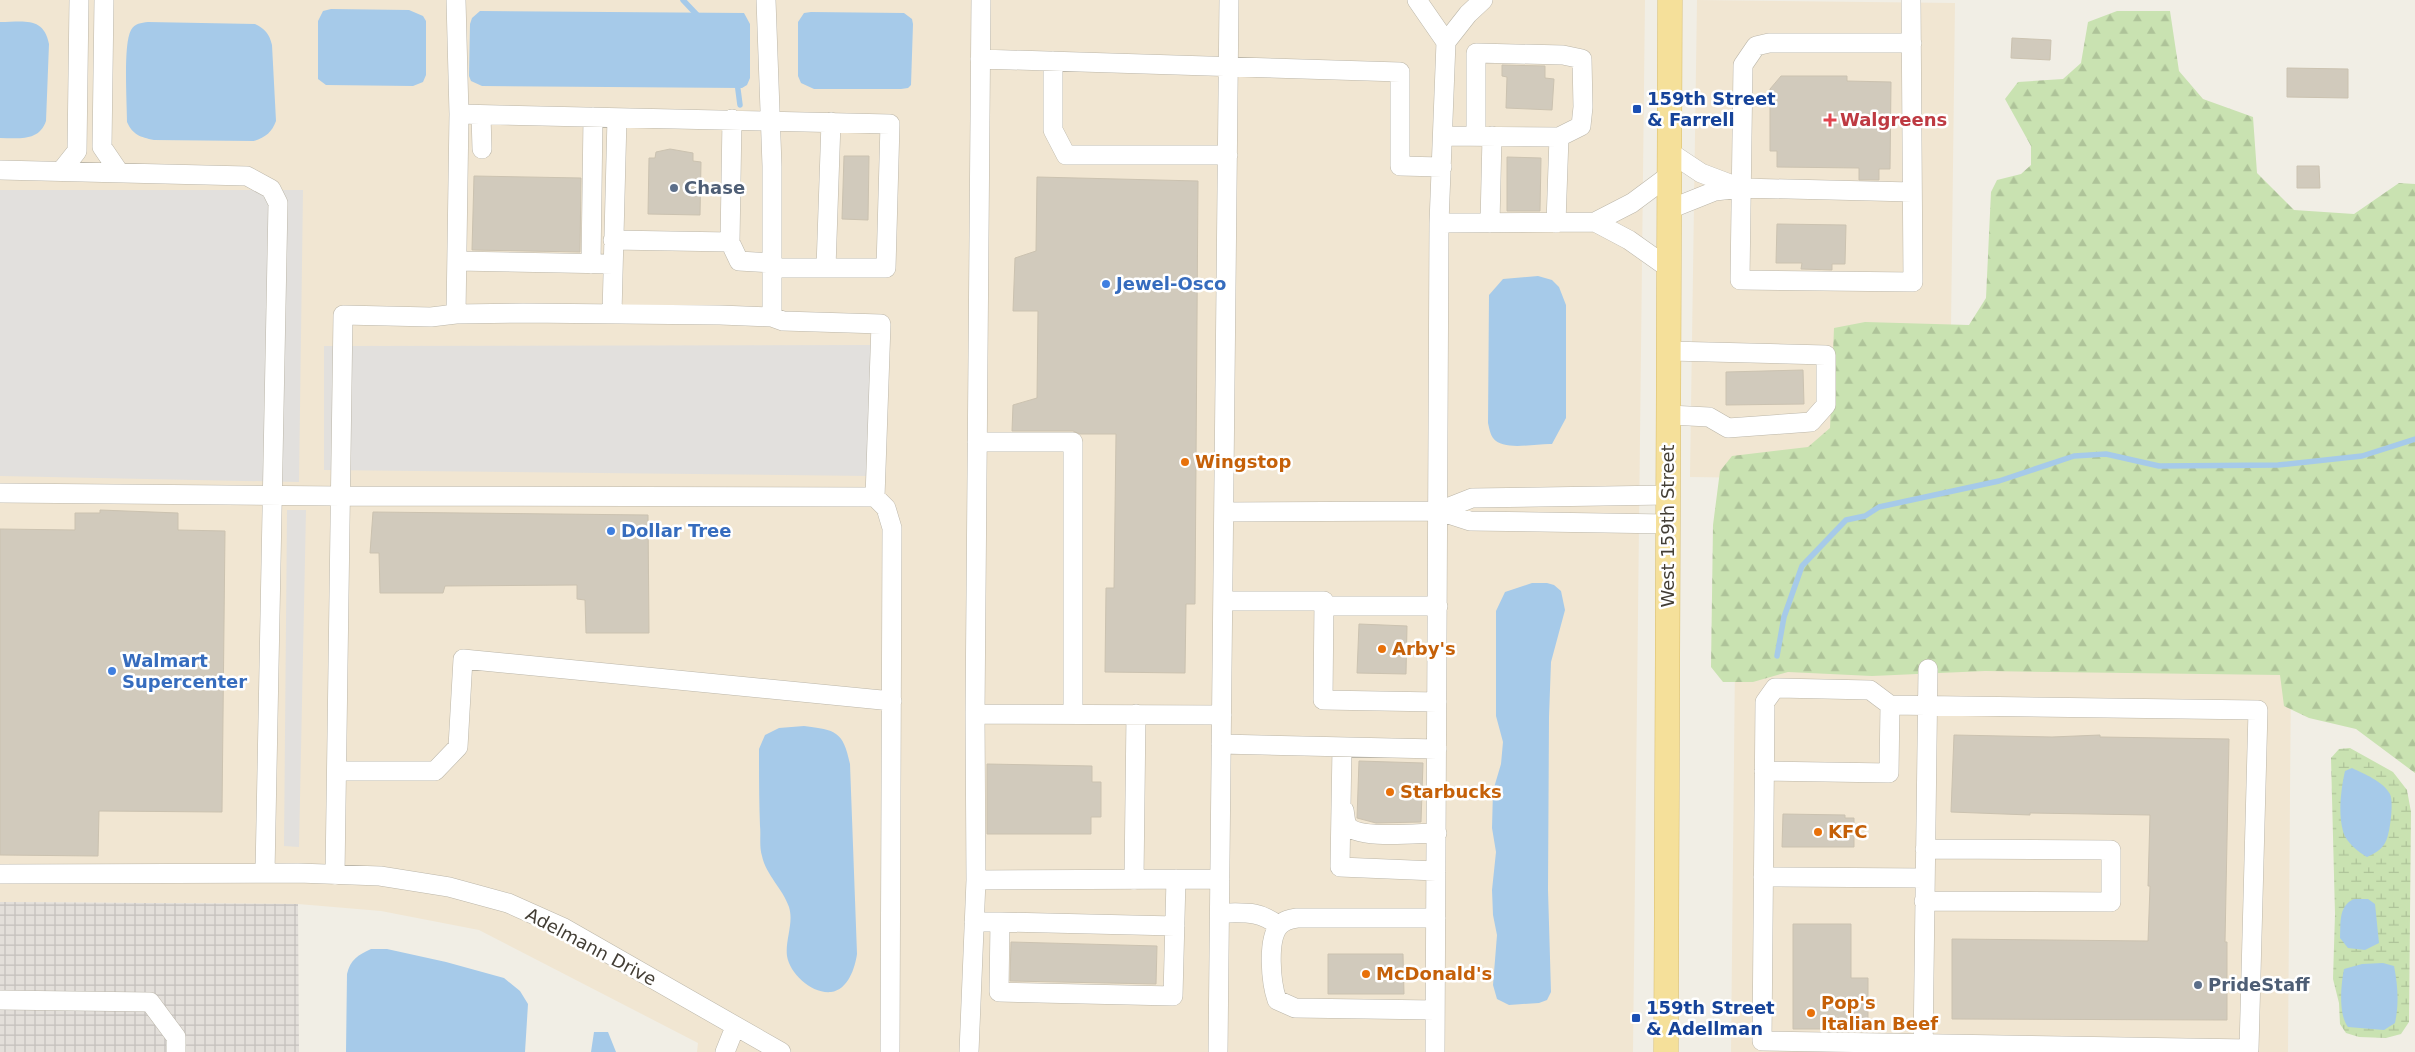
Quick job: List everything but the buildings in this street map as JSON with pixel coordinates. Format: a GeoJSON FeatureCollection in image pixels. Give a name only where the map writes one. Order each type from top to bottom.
{"type":"FeatureCollection","features":[{"type":"Feature","properties":{"kind":"main road","name":"West 159th Street"},"geometry":{"type":"LineString","coordinates":[[1666,1052],[1671,164],[1670,0]]}},
{"type":"Feature","properties":{"kind":"street"},"geometry":{"type":"LineString","coordinates":[[62,170],[77,151],[79,0]]}},
{"type":"Feature","properties":{"kind":"street"},"geometry":{"type":"LineString","coordinates":[[104,0],[102,147],[119,172]]}},
{"type":"Feature","properties":{"kind":"street"},"geometry":{"type":"LineString","coordinates":[[456,0],[459,114],[456,314]]}},
{"type":"Feature","properties":{"kind":"street"},"geometry":{"type":"LineString","coordinates":[[766,0],[770,120],[772,317]]}},
{"type":"Feature","properties":{"kind":"street"},"geometry":{"type":"LineString","coordinates":[[969,1052],[976,880],[975,714],[981,0]]}},
{"type":"Feature","properties":{"kind":"street"},"geometry":{"type":"LineString","coordinates":[[1218,1052],[1229,0]]}},
{"type":"Feature","properties":{"kind":"street"},"geometry":{"type":"LineString","coordinates":[[1417,0],[1446,42]]}},
{"type":"Feature","properties":{"kind":"street"},"geometry":{"type":"LineString","coordinates":[[1435,1052],[1440,223],[1446,42],[1468,14],[1483,0]]}},
{"type":"Feature","properties":{"kind":"street"},"geometry":{"type":"LineString","coordinates":[[1911,0],[1912,43],[1913,282],[1740,280],[1743,65],[1756,46],[1769,43],[1912,43]]}},
{"type":"Feature","properties":{"kind":"street"},"geometry":{"type":"LineString","coordinates":[[1443,136],[1484,136],[1559,137],[1580,126],[1583,107],[1582,59],[1563,55],[1476,53],[1484,136],[1490,223]]}},
{"type":"Feature","properties":{"kind":"street"},"geometry":{"type":"LineString","coordinates":[[980,60],[1400,72],[1400,166],[1442,167]]}},
{"type":"Feature","properties":{"kind":"street"},"geometry":{"type":"LineString","coordinates":[[1053,61],[1053,130],[1066,155],[1228,155]]}},
{"type":"Feature","properties":{"kind":"street"},"geometry":{"type":"LineString","coordinates":[[459,114],[732,119],[890,124],[886,268],[772,266],[738,261],[730,242],[732,119]]}},
{"type":"Feature","properties":{"kind":"street"},"geometry":{"type":"LineString","coordinates":[[481,115],[482,149]]}},
{"type":"Feature","properties":{"kind":"street"},"geometry":{"type":"LineString","coordinates":[[589,117],[591,264]]}},
{"type":"Feature","properties":{"kind":"street"},"geometry":{"type":"LineString","coordinates":[[612,314],[617,118]]}},
{"type":"Feature","properties":{"kind":"street"},"geometry":{"type":"LineString","coordinates":[[826,268],[831,122]]}},
{"type":"Feature","properties":{"kind":"street"},"geometry":{"type":"LineString","coordinates":[[1556,223],[1559,137]]}},
{"type":"Feature","properties":{"kind":"street"},"geometry":{"type":"LineString","coordinates":[[1440,223],[1595,222],[1632,203],[1671,164],[1741,188]]}},
{"type":"Feature","properties":{"kind":"street"},"geometry":{"type":"LineString","coordinates":[[0,170],[62,170],[247,176],[271,189],[278,203],[265,873]]}},
{"type":"Feature","properties":{"kind":"street"},"geometry":{"type":"LineString","coordinates":[[1670,209],[1715,191],[1741,188],[1912,192]]}},
{"type":"Feature","properties":{"kind":"street"},"geometry":{"type":"LineString","coordinates":[[1595,222],[1629,240],[1670,269]]}},
{"type":"Feature","properties":{"kind":"street"},"geometry":{"type":"LineString","coordinates":[[614,240],[730,242]]}},
{"type":"Feature","properties":{"kind":"street"},"geometry":{"type":"LineString","coordinates":[[457,261],[613,264]]}},
{"type":"Feature","properties":{"kind":"street"},"geometry":{"type":"LineString","coordinates":[[335,875],[343,315],[431,317],[456,314],[612,314],[772,317],[783,321],[882,324],[876,497],[886,508],[892,528],[890,1052]]}},
{"type":"Feature","properties":{"kind":"street"},"geometry":{"type":"LineString","coordinates":[[1669,415],[1709,417],[1728,428],[1811,422],[1826,405],[1826,355],[1670,351]]}},
{"type":"Feature","properties":{"kind":"street"},"geometry":{"type":"LineString","coordinates":[[978,442],[1073,442],[1073,714]]}},
{"type":"Feature","properties":{"kind":"street"},"geometry":{"type":"LineString","coordinates":[[0,493],[273,496],[876,497]]}},
{"type":"Feature","properties":{"kind":"street"},"geometry":{"type":"LineString","coordinates":[[1439,511],[1472,498],[1668,495]]}},
{"type":"Feature","properties":{"kind":"street"},"geometry":{"type":"LineString","coordinates":[[1224,512],[1439,511],[1470,522],[1668,524]]}},
{"type":"Feature","properties":{"kind":"street"},"geometry":{"type":"LineString","coordinates":[[1223,601],[1324,601],[1323,700],[1437,702]]}},
{"type":"Feature","properties":{"kind":"street"},"geometry":{"type":"LineString","coordinates":[[1324,606],[1438,606]]}},
{"type":"Feature","properties":{"kind":"street"},"geometry":{"type":"LineString","coordinates":[[337,771],[435,771],[458,747],[463,659],[892,701]]}},
{"type":"Feature","properties":{"kind":"street"},"geometry":{"type":"LineString","coordinates":[[1923,1048],[1928,669]]}},
{"type":"Feature","properties":{"kind":"street"},"geometry":{"type":"LineString","coordinates":[[1775,688],[1870,690],[1890,705],[1928,705],[2258,710],[2249,1049],[1923,1048],[1762,1041],[1765,702],[1775,688]]}},
{"type":"Feature","properties":{"kind":"street"},"geometry":{"type":"LineString","coordinates":[[1764,772],[1889,773],[1890,705]]}},
{"type":"Feature","properties":{"kind":"street"},"geometry":{"type":"LineString","coordinates":[[975,714],[1222,715]]}},
{"type":"Feature","properties":{"kind":"street"},"geometry":{"type":"LineString","coordinates":[[1134,880],[1136,714]]}},
{"type":"Feature","properties":{"kind":"street"},"geometry":{"type":"LineString","coordinates":[[1221,744],[1437,749]]}},
{"type":"Feature","properties":{"kind":"street"},"geometry":{"type":"LineString","coordinates":[[1342,747],[1340,867],[1436,870]]}},
{"type":"Feature","properties":{"kind":"street"},"geometry":{"type":"LineString","coordinates":[[1342,801],[1347,825],[1352,829],[1368,834],[1437,833]]}},
{"type":"Feature","properties":{"kind":"street"},"geometry":{"type":"LineString","coordinates":[[1924,901],[2111,902],[2111,850],[1925,850]]}},
{"type":"Feature","properties":{"kind":"street","name":"Adelmann Drive"},"geometry":{"type":"LineString","coordinates":[[0,874],[298,873],[380,876],[449,886],[508,903],[564,928],[735,1028],[781,1052]]}},
{"type":"Feature","properties":{"kind":"street"},"geometry":{"type":"LineString","coordinates":[[1763,877],[1925,878]]}},
{"type":"Feature","properties":{"kind":"street"},"geometry":{"type":"LineString","coordinates":[[1000,922],[999,992],[1174,996],[1176,879]]}},
{"type":"Feature","properties":{"kind":"street"},"geometry":{"type":"LineString","coordinates":[[976,880],[1220,879]]}},
{"type":"Feature","properties":{"kind":"street"},"geometry":{"type":"LineString","coordinates":[[1220,913],[1257,913],[1267,916],[1279,926]]}},
{"type":"Feature","properties":{"kind":"street"},"geometry":{"type":"LineString","coordinates":[[1435,1010],[1295,1008],[1277,1000],[1271,978],[1273,935],[1285,920],[1297,918],[1436,918]]}},
{"type":"Feature","properties":{"kind":"street"},"geometry":{"type":"LineString","coordinates":[[974,922],[1175,926]]}},
{"type":"Feature","properties":{"kind":"street"},"geometry":{"type":"LineString","coordinates":[[0,1000],[150,1002],[176,1037],[176,1052]]}},
{"type":"Feature","properties":{"kind":"street"},"geometry":{"type":"LineString","coordinates":[[725,1052],[735,1028]]}},
{"type":"Feature","properties":{"kind":"shaded area"},"geometry":{"type":"Polygon","coordinates":[[[0,0],[1645,0],[1633,1052],[697,1052],[698,1043],[479,930],[381,911],[298,904],[0,902],[0,0]]]}},
{"type":"Feature","properties":{"kind":"shaded area"},"geometry":{"type":"Polygon","coordinates":[[[1697,0],[1955,3],[1951,329],[1846,479],[1690,477],[1697,0]]]}},
{"type":"Feature","properties":{"kind":"shaded area"},"geometry":{"type":"Polygon","coordinates":[[[0,190],[303,190],[299,482],[0,476],[0,190]]]}},
{"type":"Feature","properties":{"kind":"shaded area"},"geometry":{"type":"Polygon","coordinates":[[[872,345],[869,476],[324,470],[324,346],[872,345]]]}},
{"type":"Feature","properties":{"kind":"shaded area"},"geometry":{"type":"Polygon","coordinates":[[[287,510],[306,510],[299,847],[284,846],[287,510]]]}},
{"type":"Feature","properties":{"kind":"shaded area"},"geometry":{"type":"Polygon","coordinates":[[[1735,661],[2291,666],[2288,1052],[1731,1052],[1735,661]]]}},
{"type":"Feature","properties":{"kind":"shaded area"},"geometry":{"type":"Polygon","coordinates":[[[0,902],[298,904],[299,1052],[0,1052],[0,902]]]}},
{"type":"Feature","properties":{"kind":"green space"},"geometry":{"type":"Polygon","coordinates":[[[2117,11],[2170,11],[2179,71],[2203,99],[2253,117],[2257,173],[2294,210],[2354,214],[2399,183],[2415,184],[2415,773],[2356,729],[2309,718],[2284,706],[2280,675],[1985,671],[1872,676],[1788,672],[1753,682],[1723,682],[1711,667],[1713,525],[1720,471],[1732,456],[1808,447],[1830,428],[1834,328],[1865,322],[1969,325],[1986,298],[1991,192],[1997,180],[2021,174],[2031,165],[2031,146],[2005,99],[2018,82],[2063,79],[2081,63],[2088,22],[2117,11]]]}},
{"type":"Feature","properties":{"kind":"green space"},"geometry":{"type":"Polygon","coordinates":[[[2350,748],[2393,772],[2407,790],[2411,812],[2409,1022],[2401,1034],[2386,1038],[2359,1037],[2346,1033],[2340,1024],[2339,1003],[2333,979],[2335,914],[2331,758],[2339,749],[2350,748]]]}},
{"type":"Feature","properties":{"kind":"water"},"geometry":{"type":"Polygon","coordinates":[[[331,9],[409,10],[423,16],[426,21],[426,75],[423,82],[413,86],[326,85],[318,79],[318,21],[323,11],[331,9]]]}},
{"type":"Feature","properties":{"kind":"water"},"geometry":{"type":"Polygon","coordinates":[[[480,11],[744,13],[750,24],[750,78],[747,85],[742,88],[482,86],[471,81],[469,76],[470,24],[472,18],[480,11]]]}},
{"type":"Feature","properties":{"kind":"water"},"geometry":{"type":"Polygon","coordinates":[[[804,13],[904,13],[912,19],[913,24],[911,85],[908,88],[901,89],[814,89],[801,83],[798,76],[798,22],[804,13]]]}},
{"type":"Feature","properties":{"kind":"water"},"geometry":{"type":"Polygon","coordinates":[[[0,22],[31,22],[42,29],[49,44],[46,121],[43,128],[33,136],[0,138],[0,22]]]}},
{"type":"Feature","properties":{"kind":"water"},"geometry":{"type":"Polygon","coordinates":[[[148,22],[255,24],[264,30],[268,34],[272,45],[276,121],[273,128],[265,136],[254,141],[154,140],[134,133],[127,122],[127,48],[131,30],[134,26],[148,22]]]}},
{"type":"Feature","properties":{"kind":"water"},"geometry":{"type":"Polygon","coordinates":[[[1538,276],[1552,280],[1559,287],[1566,305],[1566,418],[1552,444],[1505,445],[1493,438],[1488,423],[1489,295],[1503,279],[1538,276]]]}},
{"type":"Feature","properties":{"kind":"water"},"geometry":{"type":"Polygon","coordinates":[[[1532,583],[1554,585],[1561,591],[1565,610],[1551,662],[1548,890],[1551,992],[1547,1000],[1539,1003],[1509,1005],[1497,999],[1493,985],[1497,935],[1493,915],[1492,890],[1496,852],[1492,828],[1493,791],[1501,764],[1503,742],[1496,716],[1496,611],[1505,592],[1532,583]]]}},
{"type":"Feature","properties":{"kind":"water"},"geometry":{"type":"Polygon","coordinates":[[[804,726],[824,729],[836,734],[844,745],[850,764],[857,954],[850,978],[842,987],[831,992],[817,990],[803,982],[792,970],[787,956],[791,919],[789,907],[767,869],[761,852],[759,749],[765,735],[779,728],[804,726]]]}},
{"type":"Feature","properties":{"kind":"water"},"geometry":{"type":"Polygon","coordinates":[[[2352,768],[2383,785],[2391,798],[2391,818],[2387,839],[2379,850],[2367,857],[2349,842],[2344,835],[2341,824],[2341,801],[2345,771],[2352,768]]]}},
{"type":"Feature","properties":{"kind":"water"},"geometry":{"type":"Polygon","coordinates":[[[2354,899],[2368,899],[2375,904],[2379,943],[2365,950],[2348,948],[2340,938],[2343,910],[2354,899]]]}},
{"type":"Feature","properties":{"kind":"water"},"geometry":{"type":"Polygon","coordinates":[[[371,949],[387,949],[446,962],[504,978],[520,991],[528,1004],[525,1052],[346,1052],[347,974],[355,958],[371,949]]]}},
{"type":"Feature","properties":{"kind":"water"},"geometry":{"type":"Polygon","coordinates":[[[2383,963],[2394,966],[2398,995],[2395,1023],[2384,1030],[2348,1027],[2342,1007],[2341,991],[2344,969],[2362,964],[2383,963]]]}},
{"type":"Feature","properties":{"kind":"water"},"geometry":{"type":"Polygon","coordinates":[[[594,1032],[608,1032],[616,1052],[591,1052],[594,1032]]]}},
{"type":"Feature","properties":{"kind":"waterway"},"geometry":{"type":"LineString","coordinates":[[683,0],[699,17]]}},
{"type":"Feature","properties":{"kind":"waterway"},"geometry":{"type":"LineString","coordinates":[[737,82],[740,105]]}},
{"type":"Feature","properties":{"kind":"waterway"},"geometry":{"type":"LineString","coordinates":[[1777,656],[1784,617],[1802,566],[1846,520],[1865,516],[1879,507],[1999,481],[2074,456],[2106,454],[2159,466],[2278,465],[2362,456],[2415,439]]}},
{"type":"Feature","properties":{"kind":"place","name":"159th Street & Farrell"},"geometry":{"type":"Point","coordinates":[1637,109]}},
{"type":"Feature","properties":{"kind":"place","name":"Walgreens"},"geometry":{"type":"Point","coordinates":[1830,120]}},
{"type":"Feature","properties":{"kind":"place","name":"Chase"},"geometry":{"type":"Point","coordinates":[674,188]}},
{"type":"Feature","properties":{"kind":"place","name":"Jewel-Osco"},"geometry":{"type":"Point","coordinates":[1106,284]}},
{"type":"Feature","properties":{"kind":"place","name":"Wingstop"},"geometry":{"type":"Point","coordinates":[1185,462]}},
{"type":"Feature","properties":{"kind":"place","name":"Dollar Tree"},"geometry":{"type":"Point","coordinates":[611,531]}},
{"type":"Feature","properties":{"kind":"place","name":"Arby's"},"geometry":{"type":"Point","coordinates":[1382,649]}},
{"type":"Feature","properties":{"kind":"place","name":"Walmart Supercenter"},"geometry":{"type":"Point","coordinates":[112,671]}},
{"type":"Feature","properties":{"kind":"place","name":"Starbucks"},"geometry":{"type":"Point","coordinates":[1390,792]}},
{"type":"Feature","properties":{"kind":"place","name":"KFC"},"geometry":{"type":"Point","coordinates":[1818,832]}},
{"type":"Feature","properties":{"kind":"place","name":"McDonald's"},"geometry":{"type":"Point","coordinates":[1366,974]}},
{"type":"Feature","properties":{"kind":"place","name":"PrideStaff"},"geometry":{"type":"Point","coordinates":[2198,985]}},
{"type":"Feature","properties":{"kind":"place","name":"Pop's Italian Beef"},"geometry":{"type":"Point","coordinates":[1811,1013]}},
{"type":"Feature","properties":{"kind":"place","name":"159th Street & Adellman"},"geometry":{"type":"Point","coordinates":[1636,1018]}}]}
